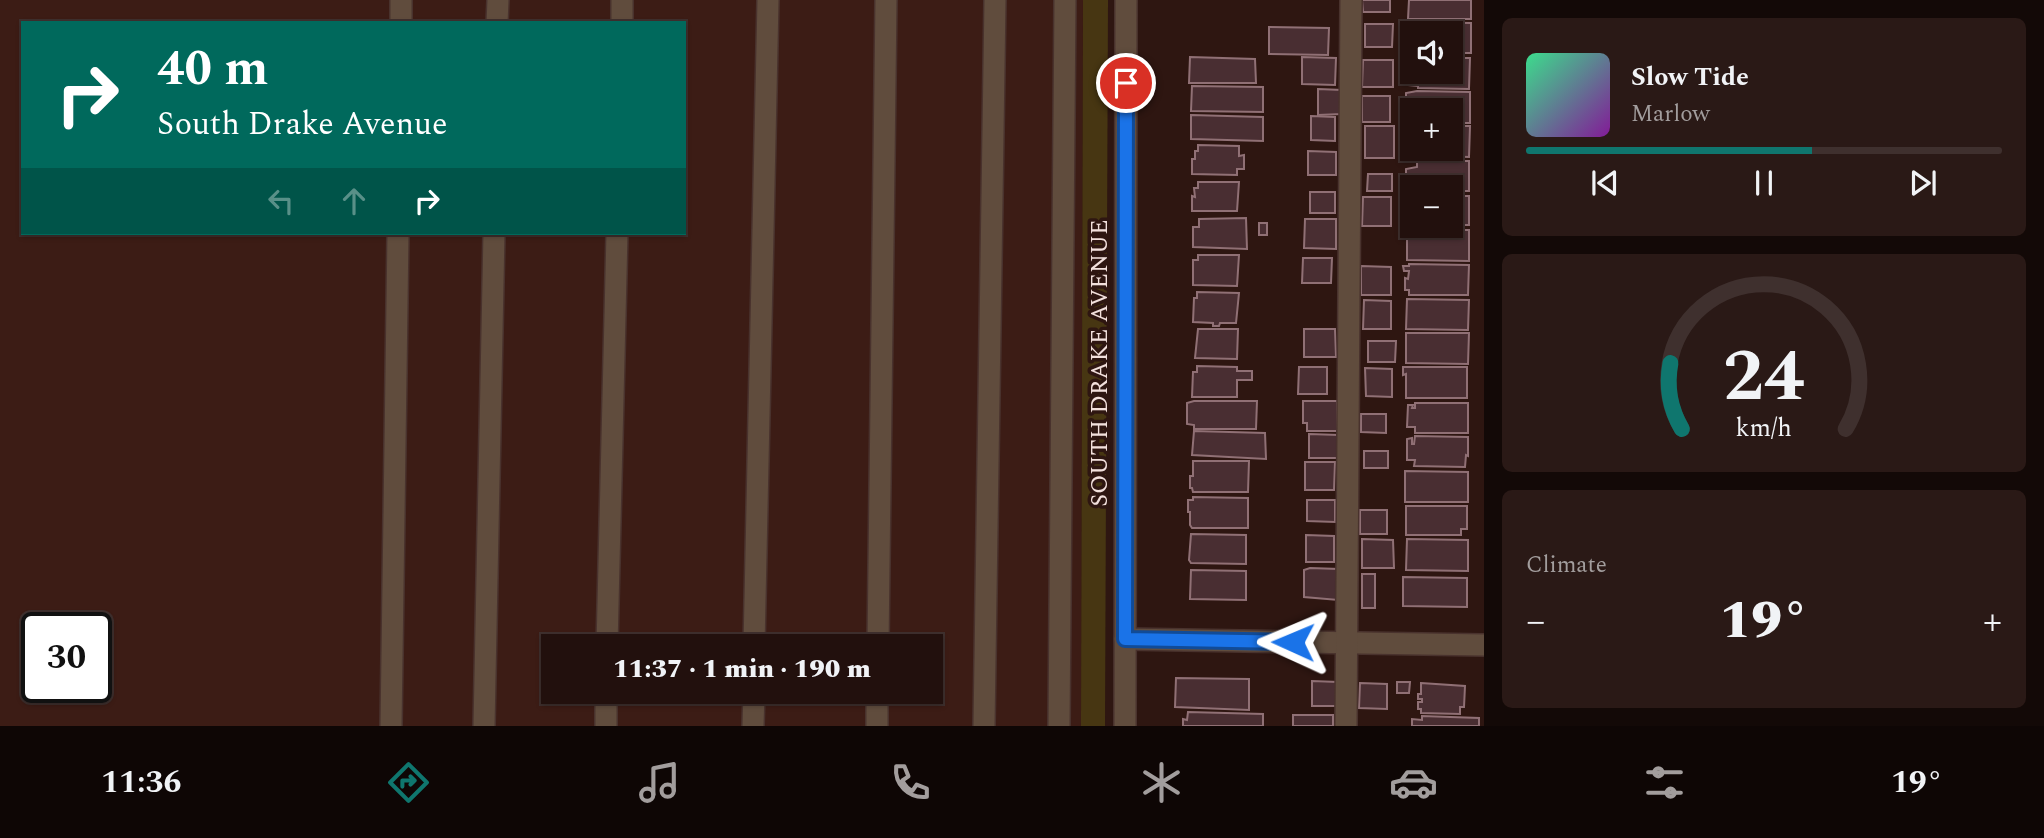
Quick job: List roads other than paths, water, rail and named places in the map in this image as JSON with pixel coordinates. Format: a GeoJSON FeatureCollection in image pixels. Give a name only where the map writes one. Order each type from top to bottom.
{"type":"FeatureCollection","features":[{"type":"Feature","properties":{"kind":"street"},"geometry":{"type":"LineString","coordinates":[[401,0],[401,21]]}},
{"type":"Feature","properties":{"kind":"street"},"geometry":{"type":"LineString","coordinates":[[498,0],[498,21]]}},
{"type":"Feature","properties":{"kind":"street"},"geometry":{"type":"LineString","coordinates":[[622,0],[622,21]]}},
{"type":"Feature","properties":{"kind":"street"},"geometry":{"type":"LineString","coordinates":[[754,634],[768,0]]}},
{"type":"Feature","properties":{"kind":"street"},"geometry":{"type":"LineString","coordinates":[[878,634],[886,0]]}},
{"type":"Feature","properties":{"kind":"street"},"geometry":{"type":"LineString","coordinates":[[984,726],[995,0]]}},
{"type":"Feature","properties":{"kind":"street"},"geometry":{"type":"LineString","coordinates":[[1059,726],[1065,0]]}},
{"type":"Feature","properties":{"kind":"street","name":"SOUTH DRAKE AVENUE"},"geometry":{"type":"LineString","coordinates":[[1125,726],[1126,0]]}},
{"type":"Feature","properties":{"kind":"street"},"geometry":{"type":"LineString","coordinates":[[1346,726],[1351,0]]}},
{"type":"Feature","properties":{"kind":"street"},"geometry":{"type":"LineString","coordinates":[[391,726],[398,235]]}},
{"type":"Feature","properties":{"kind":"street"},"geometry":{"type":"LineString","coordinates":[[484,726],[494,235]]}},
{"type":"Feature","properties":{"kind":"street"},"geometry":{"type":"LineString","coordinates":[[607,634],[617,235]]}},
{"type":"Feature","properties":{"kind":"street"},"geometry":{"type":"LineString","coordinates":[[1125,639],[1484,645]]}},
{"type":"Feature","properties":{"kind":"street"},"geometry":{"type":"LineString","coordinates":[[606,704],[606,726]]}},
{"type":"Feature","properties":{"kind":"street"},"geometry":{"type":"LineString","coordinates":[[753,726],[754,704]]}},
{"type":"Feature","properties":{"kind":"street"},"geometry":{"type":"LineString","coordinates":[[877,704],[877,726]]}}]}
